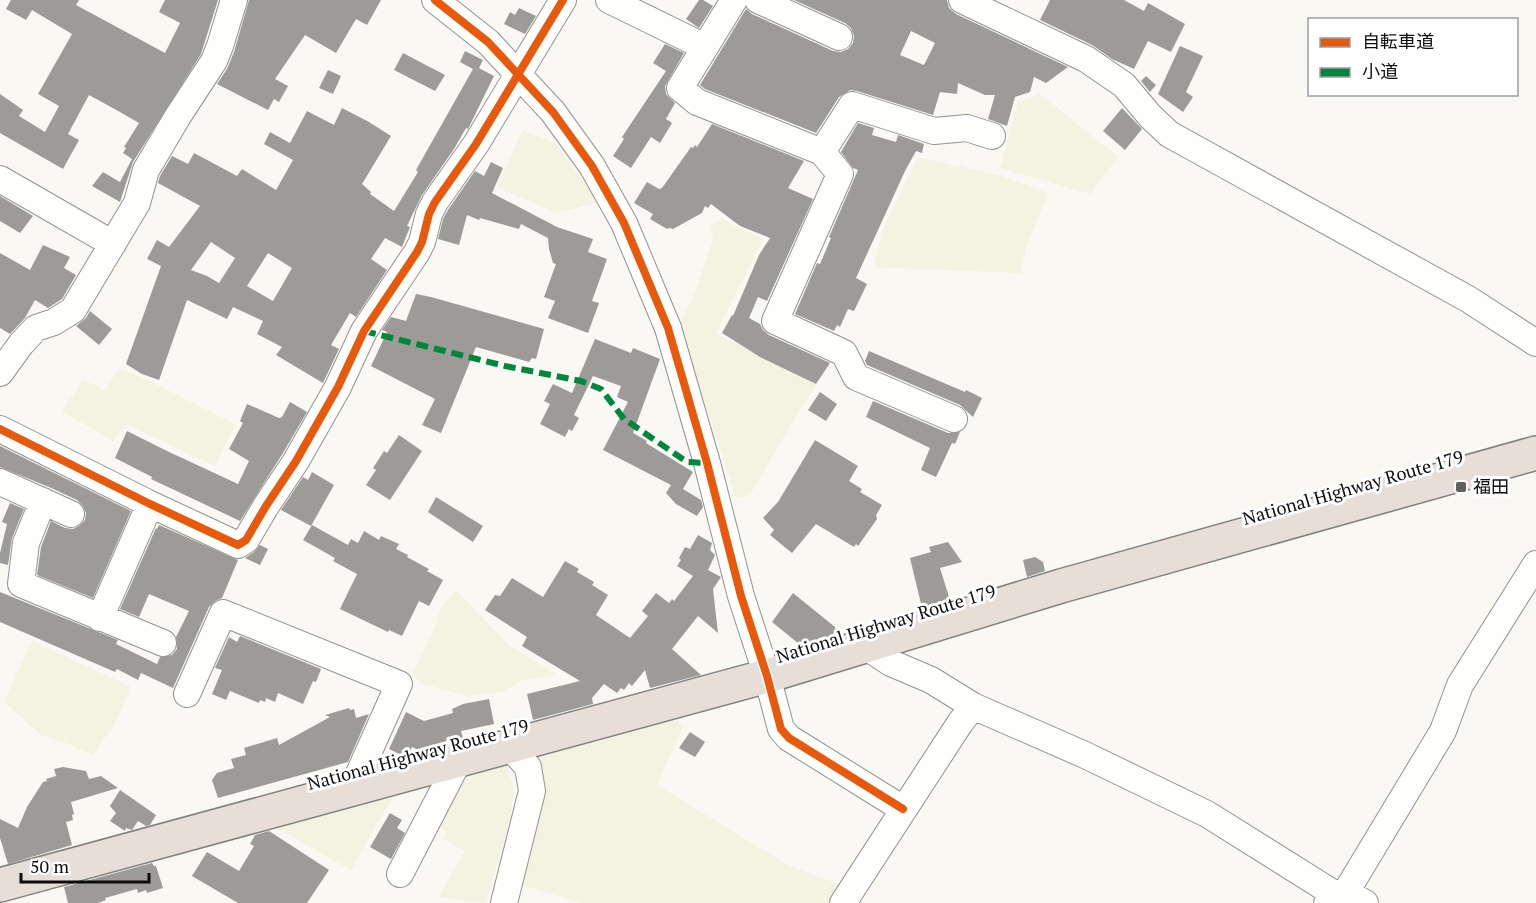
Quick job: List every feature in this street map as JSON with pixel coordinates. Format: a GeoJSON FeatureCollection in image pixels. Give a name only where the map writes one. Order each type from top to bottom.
{"type":"FeatureCollection","features":[{"type":"Feature","properties":{"kind":"highway","name":"National Highway Route 179"},"geometry":{"type":"LineString","coordinates":[[4,890],[460,758],[767,676],[1061,586],[1536,453]]}},
{"type":"Feature","properties":{"kind":"street"},"geometry":{"type":"LineString","coordinates":[[0,373],[36,328],[54,322],[73,310],[137,203],[146,170],[214,61],[234,0]]}},
{"type":"Feature","properties":{"kind":"street"},"geometry":{"type":"LineString","coordinates":[[435,0],[488,42],[553,112],[592,166],[624,223],[668,328],[707,463],[741,596],[767,676],[781,729],[789,738],[903,809]]}},
{"type":"Feature","properties":{"kind":"street"},"geometry":{"type":"LineString","coordinates":[[0,429],[238,545],[246,540],[296,461],[338,387],[364,331],[417,252],[435,202],[476,144],[563,0]]}},
{"type":"Feature","properties":{"kind":"street"},"geometry":{"type":"LineString","coordinates":[[609,0],[705,47]]}},
{"type":"Feature","properties":{"kind":"street"},"geometry":{"type":"LineString","coordinates":[[734,0],[680,88],[697,102],[822,152],[840,174],[775,321],[844,353],[856,377],[954,419]]}},
{"type":"Feature","properties":{"kind":"street"},"geometry":{"type":"LineString","coordinates":[[758,0],[839,37]]}},
{"type":"Feature","properties":{"kind":"street"},"geometry":{"type":"LineString","coordinates":[[962,0],[1086,59],[1124,85],[1150,116],[1169,134],[1468,299],[1536,343]]}},
{"type":"Feature","properties":{"kind":"street"},"geometry":{"type":"LineString","coordinates":[[822,152],[852,105],[934,131],[967,128],[992,135]]}},
{"type":"Feature","properties":{"kind":"street"},"geometry":{"type":"LineString","coordinates":[[0,179],[113,244]]}},
{"type":"Feature","properties":{"kind":"street"},"geometry":{"type":"LineString","coordinates":[[0,482],[71,514]]}},
{"type":"Feature","properties":{"kind":"street"},"geometry":{"type":"LineString","coordinates":[[43,501],[26,543],[21,584],[163,642]]}},
{"type":"Feature","properties":{"kind":"street"},"geometry":{"type":"LineString","coordinates":[[100,618],[150,504]]}},
{"type":"Feature","properties":{"kind":"street"},"geometry":{"type":"LineString","coordinates":[[865,646],[891,663],[931,680],[973,706],[1085,755],[1207,814],[1343,898],[1443,731],[1460,686],[1536,564]]}},
{"type":"Feature","properties":{"kind":"street"},"geometry":{"type":"LineString","coordinates":[[188,694],[223,613],[399,684],[352,789]]}},
{"type":"Feature","properties":{"kind":"street"},"geometry":{"type":"LineString","coordinates":[[843,903],[973,706]]}},
{"type":"Feature","properties":{"kind":"street"},"geometry":{"type":"LineString","coordinates":[[504,903],[532,791],[528,767],[508,745]]}},
{"type":"Feature","properties":{"kind":"street"},"geometry":{"type":"LineString","coordinates":[[400,874],[460,758]]}},
{"type":"Feature","properties":{"kind":"shaded area"},"geometry":{"type":"Polygon","coordinates":[[[1040,94],[1118,157],[1090,194],[1000,168],[1018,102],[1040,94]]]}},
{"type":"Feature","properties":{"kind":"shaded area"},"geometry":{"type":"Polygon","coordinates":[[[523,130],[555,143],[598,202],[557,213],[497,187],[523,130]]]}},
{"type":"Feature","properties":{"kind":"shaded area"},"geometry":{"type":"Polygon","coordinates":[[[918,157],[998,175],[1048,193],[1026,247],[1021,273],[874,267],[883,229],[918,157]]]}},
{"type":"Feature","properties":{"kind":"shaded area"},"geometry":{"type":"Polygon","coordinates":[[[721,219],[763,239],[716,333],[817,385],[796,416],[750,495],[736,498],[679,324],[693,298],[713,240],[711,225],[721,219]]]}},
{"type":"Feature","properties":{"kind":"shaded area"},"geometry":{"type":"Polygon","coordinates":[[[119,369],[148,380],[235,424],[215,466],[126,424],[113,441],[62,411],[83,380],[105,390],[119,369]]]}},
{"type":"Feature","properties":{"kind":"shaded area"},"geometry":{"type":"Polygon","coordinates":[[[456,590],[509,645],[557,675],[520,681],[504,691],[468,696],[420,683],[413,673],[436,625],[440,609],[456,590]]]}},
{"type":"Feature","properties":{"kind":"shaded area"},"geometry":{"type":"Polygon","coordinates":[[[32,641],[130,686],[116,722],[93,755],[41,735],[4,702],[32,641]]]}},
{"type":"Feature","properties":{"kind":"shaded area"},"geometry":{"type":"Polygon","coordinates":[[[668,717],[684,725],[657,785],[786,864],[843,886],[832,903],[581,903],[512,882],[529,797],[518,755],[668,717]]]}},
{"type":"Feature","properties":{"kind":"shaded area"},"geometry":{"type":"Polygon","coordinates":[[[504,757],[514,788],[509,823],[486,903],[438,897],[465,851],[443,839],[447,832],[436,824],[464,772],[504,757]]]}},
{"type":"Feature","properties":{"kind":"shaded area"},"geometry":{"type":"Polygon","coordinates":[[[396,788],[351,870],[269,824],[396,788]]]}},
{"type":"Feature","properties":{"kind":"building"},"geometry":{"type":"Polygon","coordinates":[[[11,0],[79,0],[76,5],[165,53],[180,23],[159,12],[165,0],[218,0],[201,54],[133,162],[120,202],[92,186],[103,172],[120,182],[132,159],[123,153],[126,148],[124,147],[139,123],[120,112],[89,95],[68,134],[79,140],[63,169],[0,133],[0,94],[23,110],[19,116],[45,132],[59,106],[38,94],[72,34],[32,10],[26,20],[6,9],[11,0]]]}},
{"type":"Feature","properties":{"kind":"building"},"geometry":{"type":"Polygon","coordinates":[[[249,0],[381,0],[367,25],[356,19],[336,53],[305,35],[275,79],[288,86],[279,102],[274,99],[268,110],[217,84],[234,52],[249,0]]]}},
{"type":"Feature","properties":{"kind":"building"},"geometry":{"type":"Polygon","coordinates":[[[699,0],[713,6],[699,28],[686,19],[699,0]]]}},
{"type":"Feature","properties":{"kind":"building"},"geometry":{"type":"Polygon","coordinates":[[[794,0],[947,0],[949,8],[956,14],[1068,67],[1046,83],[1034,77],[1030,92],[1015,97],[1007,126],[988,119],[995,95],[985,95],[958,83],[957,94],[940,92],[933,115],[850,90],[839,97],[816,133],[700,85],[746,9],[752,14],[833,51],[841,52],[853,43],[854,36],[851,28],[845,23],[794,0]],[[911,31],[900,55],[924,65],[935,43],[911,31]]]}},
{"type":"Feature","properties":{"kind":"building"},"geometry":{"type":"Polygon","coordinates":[[[1050,0],[1124,0],[1144,11],[1148,3],[1185,24],[1171,52],[1148,41],[1134,69],[1112,59],[1092,45],[1040,20],[1050,0]]]}},
{"type":"Feature","properties":{"kind":"building"},"geometry":{"type":"Polygon","coordinates":[[[519,8],[536,16],[525,34],[504,24],[510,12],[515,15],[519,8]]]}},
{"type":"Feature","properties":{"kind":"building"},"geometry":{"type":"Polygon","coordinates":[[[665,44],[684,53],[665,86],[666,94],[675,103],[666,119],[672,123],[660,143],[651,137],[631,168],[613,156],[624,139],[622,137],[666,71],[653,63],[665,44]]]}},
{"type":"Feature","properties":{"kind":"building"},"geometry":{"type":"Polygon","coordinates":[[[1180,46],[1203,56],[1186,92],[1193,97],[1183,112],[1158,94],[1180,46]]]}},
{"type":"Feature","properties":{"kind":"building"},"geometry":{"type":"Polygon","coordinates":[[[465,51],[483,60],[479,68],[494,76],[468,129],[466,128],[422,195],[407,226],[410,227],[402,247],[385,238],[371,259],[387,270],[356,317],[350,313],[331,345],[339,349],[323,383],[276,355],[282,347],[257,334],[263,321],[233,307],[227,319],[187,300],[159,380],[142,374],[126,364],[161,266],[147,259],[157,240],[169,247],[200,206],[158,183],[172,156],[188,164],[194,153],[237,176],[242,169],[276,190],[293,160],[264,144],[270,132],[290,143],[307,111],[334,125],[342,108],[391,136],[362,184],[371,192],[370,194],[394,211],[418,172],[416,170],[473,69],[460,62],[465,51]],[[211,242],[191,270],[219,283],[235,258],[211,242]],[[268,253],[247,286],[273,301],[292,268],[268,253]]]}},
{"type":"Feature","properties":{"kind":"building"},"geometry":{"type":"Polygon","coordinates":[[[403,53],[445,75],[435,91],[394,70],[403,53]]]}},
{"type":"Feature","properties":{"kind":"building"},"geometry":{"type":"Polygon","coordinates":[[[328,70],[341,76],[333,94],[319,88],[328,70]]]}},
{"type":"Feature","properties":{"kind":"building"},"geometry":{"type":"Polygon","coordinates":[[[1146,76],[1156,85],[1150,92],[1141,81],[1146,76]]]}},
{"type":"Feature","properties":{"kind":"building"},"geometry":{"type":"Polygon","coordinates":[[[1122,108],[1142,129],[1125,150],[1103,131],[1122,108]]]}},
{"type":"Feature","properties":{"kind":"building"},"geometry":{"type":"Polygon","coordinates":[[[858,123],[874,128],[872,135],[896,142],[898,135],[924,144],[922,153],[916,151],[905,171],[856,278],[867,284],[854,311],[848,309],[840,327],[837,325],[834,331],[795,314],[817,263],[820,264],[858,170],[853,168],[841,152],[858,123]]]}},
{"type":"Feature","properties":{"kind":"building"},"geometry":{"type":"Polygon","coordinates":[[[712,124],[804,161],[788,188],[813,199],[767,301],[758,297],[749,318],[760,324],[769,335],[830,363],[816,384],[760,357],[722,333],[733,316],[759,255],[770,238],[740,226],[711,204],[708,208],[705,206],[702,213],[673,229],[667,229],[650,219],[653,214],[634,203],[647,182],[659,189],[662,188],[691,147],[695,145],[697,147],[712,124]]]}},
{"type":"Feature","properties":{"kind":"building"},"geometry":{"type":"Polygon","coordinates":[[[491,162],[503,168],[492,193],[557,227],[593,239],[588,252],[607,259],[592,301],[599,303],[588,333],[548,318],[555,301],[544,297],[556,264],[553,263],[548,238],[521,224],[519,229],[467,215],[459,245],[438,239],[448,210],[475,171],[484,176],[491,162]]]}},
{"type":"Feature","properties":{"kind":"building"},"geometry":{"type":"Polygon","coordinates":[[[0,196],[33,216],[20,233],[0,221],[0,196]]]}},
{"type":"Feature","properties":{"kind":"building"},"geometry":{"type":"Polygon","coordinates":[[[43,245],[70,257],[64,268],[76,275],[62,299],[48,308],[35,300],[25,318],[10,334],[0,328],[0,253],[30,270],[43,245]]]}},
{"type":"Feature","properties":{"kind":"building"},"geometry":{"type":"Polygon","coordinates":[[[416,294],[544,329],[536,359],[532,358],[529,362],[476,347],[441,433],[422,425],[435,399],[371,366],[387,332],[382,330],[391,317],[406,321],[416,294]]]}},
{"type":"Feature","properties":{"kind":"building"},"geometry":{"type":"Polygon","coordinates":[[[90,311],[112,329],[99,345],[76,326],[86,318],[90,311]]]}},
{"type":"Feature","properties":{"kind":"building"},"geometry":{"type":"Polygon","coordinates":[[[595,339],[631,353],[633,348],[660,359],[633,433],[693,472],[683,489],[701,500],[703,507],[697,516],[676,504],[666,493],[671,485],[603,450],[628,402],[617,397],[621,386],[593,376],[574,415],[579,418],[572,431],[569,429],[565,437],[540,424],[550,404],[544,401],[553,384],[572,393],[595,339]]]}},
{"type":"Feature","properties":{"kind":"building"},"geometry":{"type":"Polygon","coordinates":[[[869,351],[982,398],[973,417],[960,405],[867,365],[865,361],[869,351]]]}},
{"type":"Feature","properties":{"kind":"building"},"geometry":{"type":"Polygon","coordinates":[[[820,392],[837,404],[826,421],[808,410],[820,392]]]}},
{"type":"Feature","properties":{"kind":"building"},"geometry":{"type":"Polygon","coordinates":[[[873,401],[948,433],[960,432],[955,444],[952,443],[936,477],[921,470],[930,448],[866,417],[873,401]]]}},
{"type":"Feature","properties":{"kind":"building"},"geometry":{"type":"Polygon","coordinates":[[[290,402],[307,412],[240,521],[151,479],[152,477],[115,458],[127,431],[238,484],[249,461],[229,449],[243,423],[240,421],[247,404],[279,418],[282,417],[290,402]]]}},
{"type":"Feature","properties":{"kind":"building"},"geometry":{"type":"Polygon","coordinates":[[[399,435],[422,451],[390,500],[366,485],[376,470],[373,468],[384,451],[387,453],[399,435]]]}},
{"type":"Feature","properties":{"kind":"building"},"geometry":{"type":"Polygon","coordinates":[[[815,440],[858,466],[849,481],[862,489],[860,492],[882,505],[876,515],[877,519],[858,546],[856,544],[854,547],[816,524],[792,553],[770,535],[774,530],[763,518],[778,502],[815,440]]]}},
{"type":"Feature","properties":{"kind":"building"},"geometry":{"type":"Polygon","coordinates":[[[0,446],[131,511],[93,598],[37,575],[41,547],[51,521],[73,529],[85,520],[86,513],[83,506],[77,500],[0,467],[0,446]]]}},
{"type":"Feature","properties":{"kind":"building"},"geometry":{"type":"Polygon","coordinates":[[[312,472],[334,485],[311,526],[281,510],[303,477],[308,480],[312,472]]]}},
{"type":"Feature","properties":{"kind":"building"},"geometry":{"type":"Polygon","coordinates":[[[436,497],[483,526],[473,542],[428,512],[436,497]]]}},
{"type":"Feature","properties":{"kind":"building"},"geometry":{"type":"Polygon","coordinates":[[[10,503],[24,509],[12,538],[8,565],[0,563],[0,553],[7,524],[2,522],[10,503]]]}},
{"type":"Feature","properties":{"kind":"building"},"geometry":{"type":"Polygon","coordinates":[[[159,525],[238,560],[222,598],[209,607],[173,688],[141,673],[138,680],[117,669],[115,672],[0,622],[0,592],[118,640],[116,644],[157,664],[160,657],[172,655],[177,649],[176,637],[189,611],[149,594],[139,617],[120,609],[159,525]]]}},
{"type":"Feature","properties":{"kind":"building"},"geometry":{"type":"Polygon","coordinates":[[[312,525],[348,545],[351,539],[358,543],[364,531],[379,540],[381,536],[399,544],[396,549],[443,580],[429,606],[419,601],[402,636],[389,630],[388,632],[340,609],[357,574],[333,561],[335,558],[303,540],[312,525]]]}},
{"type":"Feature","properties":{"kind":"building"},"geometry":{"type":"Polygon","coordinates":[[[698,535],[712,543],[710,550],[715,555],[708,570],[721,577],[713,589],[718,633],[698,616],[672,649],[701,675],[650,688],[645,670],[632,686],[629,683],[624,690],[621,688],[617,693],[604,684],[592,698],[593,704],[533,720],[527,694],[580,681],[522,646],[527,637],[485,610],[495,595],[500,596],[512,578],[543,597],[565,561],[579,569],[577,572],[594,582],[592,585],[608,595],[596,615],[630,638],[648,616],[642,611],[656,593],[669,603],[672,599],[674,601],[693,576],[677,566],[685,547],[690,549],[698,535]]]}},
{"type":"Feature","properties":{"kind":"building"},"geometry":{"type":"Polygon","coordinates":[[[948,542],[962,562],[940,568],[950,600],[922,608],[910,558],[931,552],[929,547],[948,542]]]}},
{"type":"Feature","properties":{"kind":"building"},"geometry":{"type":"Polygon","coordinates":[[[260,545],[268,549],[260,565],[245,558],[260,545]]]}},
{"type":"Feature","properties":{"kind":"building"},"geometry":{"type":"Polygon","coordinates":[[[1035,557],[1043,562],[1045,571],[1027,577],[1023,560],[1035,557]]]}},
{"type":"Feature","properties":{"kind":"building"},"geometry":{"type":"Polygon","coordinates":[[[793,593],[835,627],[837,635],[799,644],[772,622],[793,593]]]}},
{"type":"Feature","properties":{"kind":"building"},"geometry":{"type":"Polygon","coordinates":[[[240,636],[321,669],[303,704],[278,693],[275,702],[266,698],[265,702],[260,700],[259,703],[230,691],[226,700],[212,694],[222,670],[215,668],[229,637],[237,642],[240,636]]]}},
{"type":"Feature","properties":{"kind":"building"},"geometry":{"type":"Polygon","coordinates":[[[489,699],[494,724],[461,731],[463,738],[445,744],[420,751],[412,747],[409,754],[403,756],[389,749],[406,712],[424,721],[453,713],[452,709],[463,704],[489,699]]]}},
{"type":"Feature","properties":{"kind":"building"},"geometry":{"type":"Polygon","coordinates":[[[349,708],[354,709],[356,718],[369,714],[348,762],[218,798],[212,780],[217,773],[234,768],[231,759],[246,755],[244,748],[277,738],[279,745],[330,717],[325,715],[349,708]]]}},
{"type":"Feature","properties":{"kind":"building"},"geometry":{"type":"Polygon","coordinates":[[[690,732],[705,742],[695,757],[679,748],[690,732]]]}},
{"type":"Feature","properties":{"kind":"building"},"geometry":{"type":"Polygon","coordinates":[[[63,767],[86,771],[89,779],[101,776],[118,788],[71,802],[73,820],[66,822],[72,845],[8,864],[0,838],[0,819],[18,828],[27,807],[43,782],[56,776],[54,769],[63,767]]]}},
{"type":"Feature","properties":{"kind":"building"},"geometry":{"type":"Polygon","coordinates":[[[120,790],[156,815],[150,825],[146,826],[138,821],[132,830],[126,828],[125,831],[110,821],[116,813],[110,806],[120,790]]]}},
{"type":"Feature","properties":{"kind":"building"},"geometry":{"type":"Polygon","coordinates":[[[390,813],[402,820],[397,828],[405,833],[391,859],[370,847],[390,813]]]}},
{"type":"Feature","properties":{"kind":"building"},"geometry":{"type":"Polygon","coordinates":[[[269,831],[329,870],[307,903],[238,903],[192,876],[207,852],[239,871],[254,846],[250,844],[255,835],[269,831]]]}},
{"type":"Feature","properties":{"kind":"building"},"geometry":{"type":"Polygon","coordinates":[[[152,863],[156,866],[163,888],[147,893],[146,890],[138,893],[137,889],[105,898],[106,900],[98,903],[68,903],[64,887],[152,863]]]}},
{"type":"Feature","properties":{"kind":"marked path"},"geometry":{"type":"LineString","coordinates":[[364,331],[505,366],[581,381],[601,389],[624,419],[687,462],[707,463]]}},
{"type":"Feature","properties":{"kind":"cycle path"},"geometry":{"type":"LineString","coordinates":[[435,0],[488,42],[553,112],[592,166],[624,223],[668,328],[707,463],[741,596],[767,676],[781,729],[789,738],[903,809]]}},
{"type":"Feature","properties":{"kind":"cycle path"},"geometry":{"type":"LineString","coordinates":[[0,429],[238,545],[246,540],[296,461],[338,387],[364,331],[417,252],[435,202],[476,144],[563,0]]}},
{"type":"Feature","properties":{"kind":"place","name":"福田"},"geometry":{"type":"Point","coordinates":[1461,487]}}]}
